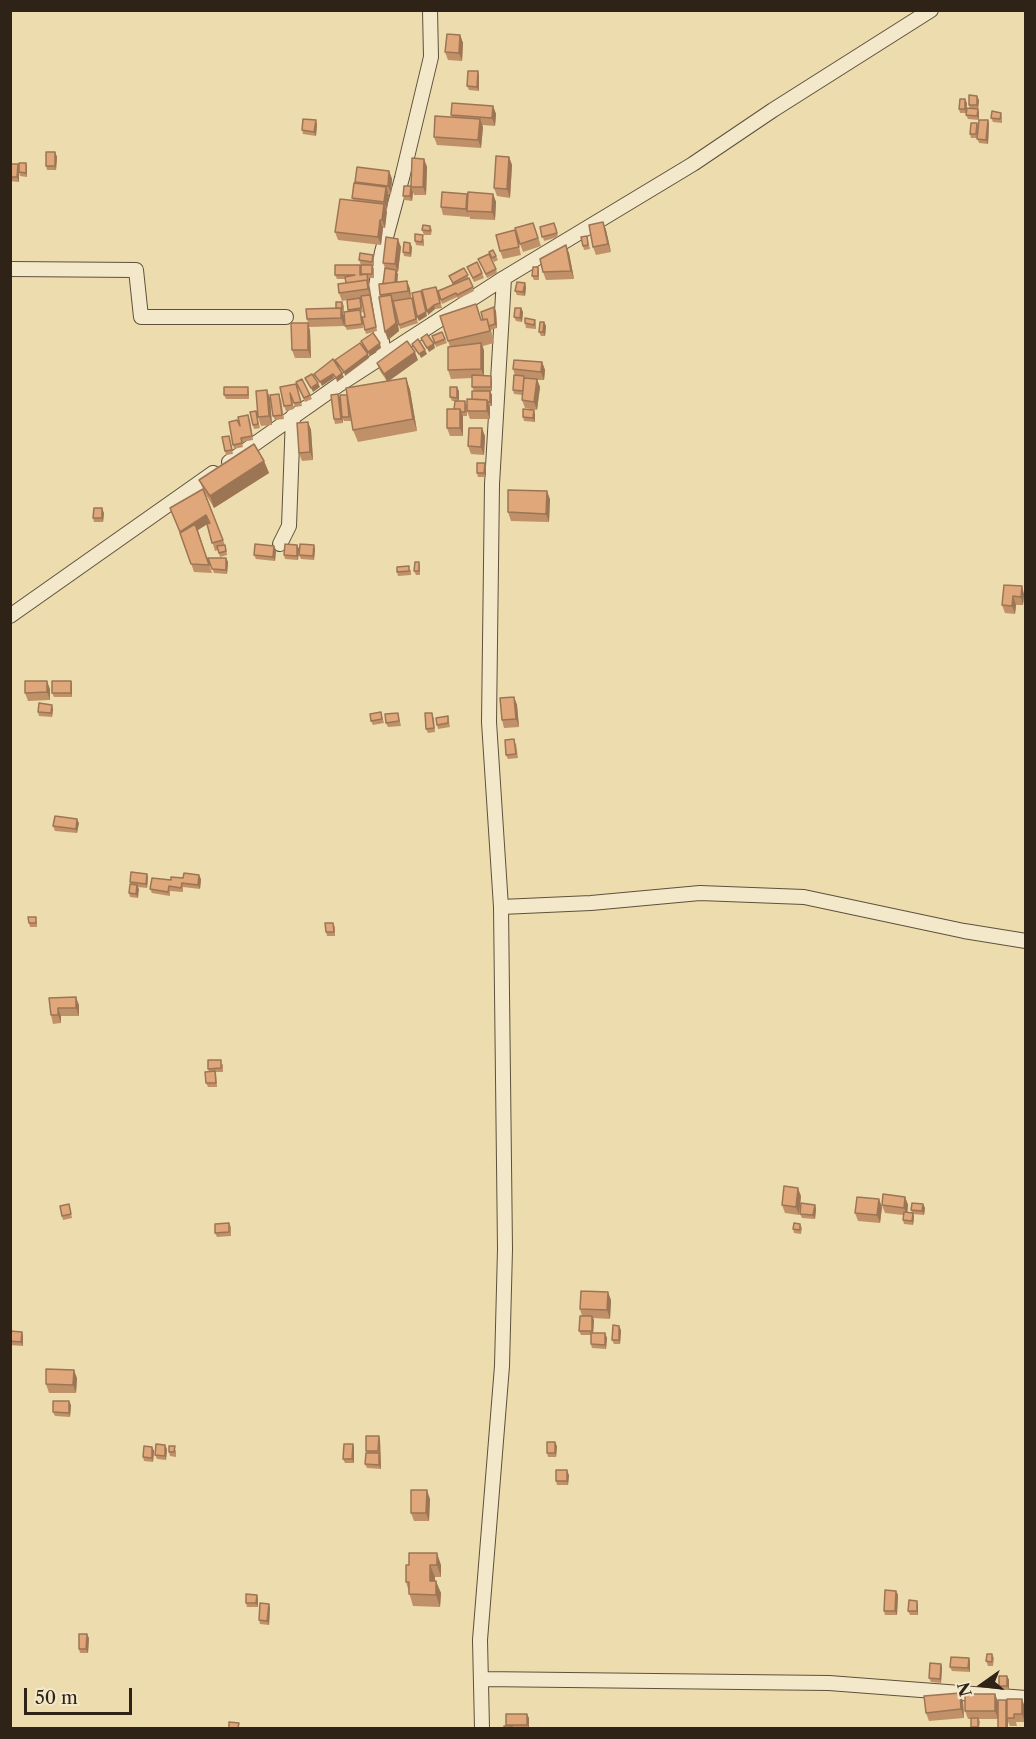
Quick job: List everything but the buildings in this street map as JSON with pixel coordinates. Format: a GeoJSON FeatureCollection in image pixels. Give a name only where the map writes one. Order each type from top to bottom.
{"type":"FeatureCollection","features":[{"type":"Feature","properties":{"kind":"street"},"geometry":{"type":"LineString","coordinates":[[384,356],[375,292],[382,252],[431,57],[430,10]]}},
{"type":"Feature","properties":{"kind":"street"},"geometry":{"type":"LineString","coordinates":[[10,616],[293,416],[384,356],[504,278],[693,164],[773,110],[931,10]]}},
{"type":"Feature","properties":{"kind":"street"},"geometry":{"type":"LineString","coordinates":[[10,269],[136,270],[141,317],[286,317]]}},
{"type":"Feature","properties":{"kind":"street"},"geometry":{"type":"LineString","coordinates":[[482,1728],[480,1640],[502,1366],[505,1249],[501,907],[489,722],[492,484],[504,278]]}},
{"type":"Feature","properties":{"kind":"street"},"geometry":{"type":"LineString","coordinates":[[280,544],[289,526],[293,416]]}},
{"type":"Feature","properties":{"kind":"street"},"geometry":{"type":"LineString","coordinates":[[501,907],[591,903],[700,894],[804,897],[964,931],[1026,941]]}},
{"type":"Feature","properties":{"kind":"street"},"geometry":{"type":"LineString","coordinates":[[481,1679],[830,1683],[1026,1698]]}}]}
